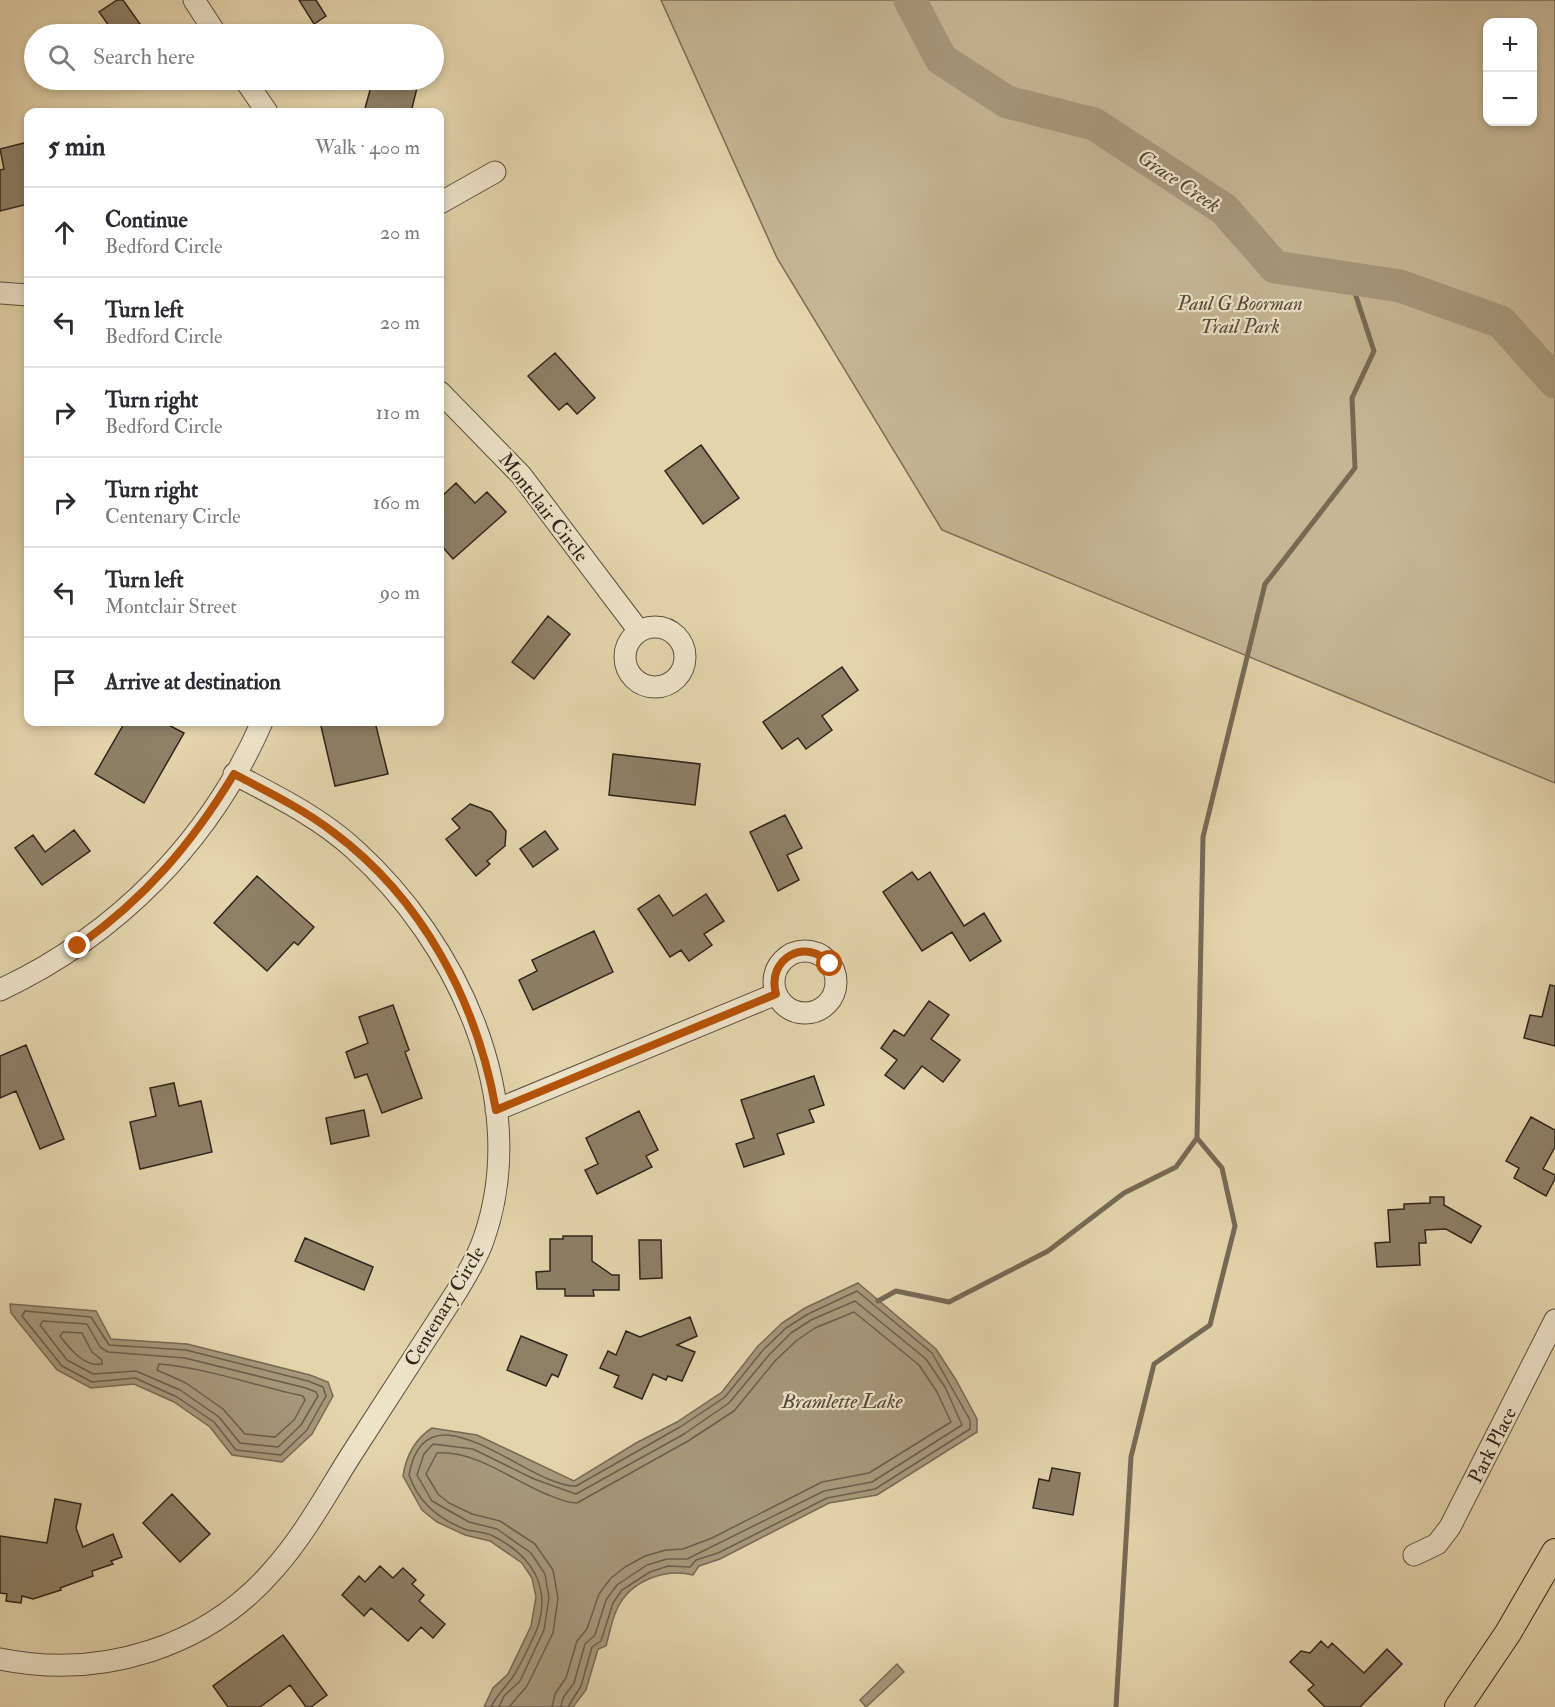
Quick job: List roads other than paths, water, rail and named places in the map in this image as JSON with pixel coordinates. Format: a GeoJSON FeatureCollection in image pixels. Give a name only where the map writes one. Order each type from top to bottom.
{"type":"FeatureCollection","features":[{"type":"Feature","properties":{"kind":"main road"},"geometry":{"type":"LineString","coordinates":[[1458,1707],[1508,1633],[1555,1552]]}},
{"type":"Feature","properties":{"kind":"street"},"geometry":{"type":"LineString","coordinates":[[194,0],[210,24]]}},
{"type":"Feature","properties":{"kind":"street"},"geometry":{"type":"LineString","coordinates":[[252,90],[264,108]]}},
{"type":"Feature","properties":{"kind":"street"},"geometry":{"type":"LineString","coordinates":[[444,201],[495,172]]}},
{"type":"Feature","properties":{"kind":"street"},"geometry":{"type":"LineString","coordinates":[[0,293],[24,295]]}},
{"type":"Feature","properties":{"kind":"street","name":"Montclair Circle"},"geometry":{"type":"LineString","coordinates":[[444,396],[521,475],[639,631]]}},
{"type":"Feature","properties":{"kind":"street"},"geometry":{"type":"LineString","coordinates":[[0,990],[78,946],[139,897],[192,839],[234,774],[260,726]]}},
{"type":"Feature","properties":{"kind":"street","name":"Centenary Circle"},"geometry":{"type":"LineString","coordinates":[[0,1659],[60,1666],[111,1661],[158,1650],[212,1623],[246,1598],[270,1574],[295,1542],[474,1261],[487,1230],[496,1184],[498,1146],[496,1110],[487,1066],[470,1012],[443,958],[417,918],[375,869],[334,832],[295,806],[234,774]]}},
{"type":"Feature","properties":{"kind":"street"},"geometry":{"type":"LineString","coordinates":[[496,1110],[776,994]]}},
{"type":"Feature","properties":{"kind":"street","name":"Park Place"},"geometry":{"type":"LineString","coordinates":[[1414,1555],[1437,1544],[1450,1527],[1552,1331]]}},
{"type":"Feature","properties":{"kind":"water","name":"Bramlette Lake"},"geometry":{"type":"Polygon","coordinates":[[[858,1283],[936,1349],[977,1419],[977,1432],[877,1495],[829,1503],[720,1559],[699,1566],[693,1575],[672,1573],[641,1583],[625,1596],[619,1605],[606,1646],[598,1649],[586,1690],[573,1707],[484,1707],[493,1688],[508,1674],[531,1626],[536,1597],[532,1578],[522,1563],[490,1541],[465,1535],[437,1522],[422,1510],[403,1476],[409,1455],[421,1437],[432,1428],[477,1435],[574,1481],[636,1443],[677,1422],[722,1392],[758,1346],[782,1323],[805,1308],[858,1283]]]}},
{"type":"Feature","properties":{"kind":"water"},"geometry":{"type":"Polygon","coordinates":[[[10,1304],[96,1311],[111,1339],[187,1344],[310,1375],[328,1382],[333,1396],[312,1434],[282,1462],[232,1455],[210,1427],[174,1402],[134,1384],[91,1388],[57,1370],[11,1313],[10,1304]]]}},
{"type":"Feature","properties":{"kind":"water"},"geometry":{"type":"Polygon","coordinates":[[[897,1664],[904,1672],[866,1707],[860,1700],[897,1664]]]}},
{"type":"Feature","properties":{"kind":"waterway","name":"Grace Creek"},"geometry":{"type":"LineString","coordinates":[[910,0],[941,59],[1007,102],[1094,124],[1224,209],[1275,267],[1400,286],[1501,322],[1555,382]]}},
{"type":"Feature","properties":{"kind":"waterway"},"geometry":{"type":"LineString","coordinates":[[1116,1707],[1131,1457],[1154,1364],[1210,1325],[1235,1226],[1222,1168],[1197,1138],[1203,837],[1265,584],[1355,468],[1352,398],[1374,351],[1350,278]]}},
{"type":"Feature","properties":{"kind":"waterway"},"geometry":{"type":"LineString","coordinates":[[878,1301],[896,1291],[949,1302],[1048,1251],[1124,1193],[1176,1167],[1197,1138]]}},
{"type":"Feature","properties":{"kind":"park label","name":"Paul G Boorman Trail Park"},"geometry":{"type":"Point","coordinates":[1240,314]}}]}
